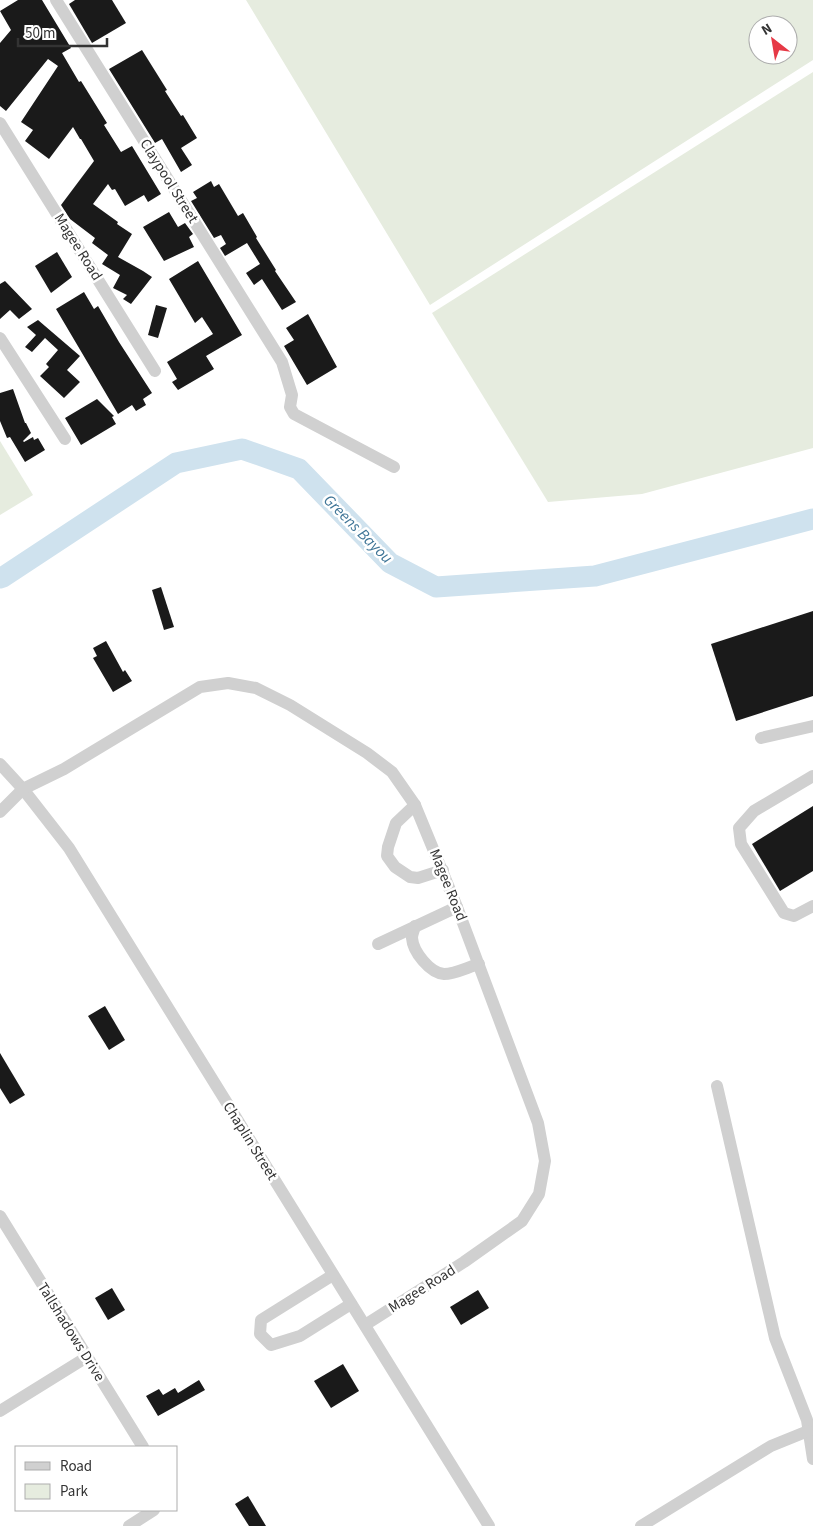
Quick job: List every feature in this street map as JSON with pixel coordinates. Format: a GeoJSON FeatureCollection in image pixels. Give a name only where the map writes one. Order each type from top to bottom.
{"type":"FeatureCollection","features":[{"type":"Feature","properties":{"kind":"street","name":"Claypool Street"},"geometry":{"type":"LineString","coordinates":[[56,0],[282,362],[292,395],[290,407],[294,414],[394,466]]}},
{"type":"Feature","properties":{"kind":"street","name":"Magee Road"},"geometry":{"type":"LineString","coordinates":[[0,123],[155,371]]}},
{"type":"Feature","properties":{"kind":"street"},"geometry":{"type":"LineString","coordinates":[[0,338],[65,439]]}},
{"type":"Feature","properties":{"kind":"street","name":"Magee Road"},"geometry":{"type":"LineString","coordinates":[[23,789],[64,770],[200,687],[228,683],[256,688],[290,705],[367,753],[392,772],[415,805],[443,870],[538,1123],[545,1161],[539,1194],[522,1221],[464,1262],[364,1325]]}},
{"type":"Feature","properties":{"kind":"street"},"geometry":{"type":"LineString","coordinates":[[761,738],[813,726]]}},
{"type":"Feature","properties":{"kind":"street","name":"Chaplin Street"},"geometry":{"type":"LineString","coordinates":[[0,764],[23,789],[69,848],[489,1526]]}},
{"type":"Feature","properties":{"kind":"street"},"geometry":{"type":"LineString","coordinates":[[813,776],[754,811],[739,828],[741,844],[784,913],[794,916],[813,906]]}},
{"type":"Feature","properties":{"kind":"street"},"geometry":{"type":"LineString","coordinates":[[0,812],[23,789]]}},
{"type":"Feature","properties":{"kind":"street"},"geometry":{"type":"LineString","coordinates":[[415,805],[396,823],[387,856],[395,867],[410,877],[418,878],[443,870]]}},
{"type":"Feature","properties":{"kind":"street"},"geometry":{"type":"LineString","coordinates":[[378,944],[457,908]]}},
{"type":"Feature","properties":{"kind":"street"},"geometry":{"type":"LineString","coordinates":[[414,926],[412,938],[416,951],[422,960],[433,969],[444,974],[479,964]]}},
{"type":"Feature","properties":{"kind":"street"},"geometry":{"type":"LineString","coordinates":[[717,1086],[775,1338],[807,1420],[813,1459]]}},
{"type":"Feature","properties":{"kind":"street","name":"Tallshadows Drive"},"geometry":{"type":"LineString","coordinates":[[0,1216],[142,1446]]}},
{"type":"Feature","properties":{"kind":"street"},"geometry":{"type":"LineString","coordinates":[[333,1275],[261,1320],[260,1334],[272,1345],[300,1336],[351,1304]]}},
{"type":"Feature","properties":{"kind":"street"},"geometry":{"type":"LineString","coordinates":[[0,1411],[87,1357]]}},
{"type":"Feature","properties":{"kind":"street"},"geometry":{"type":"LineString","coordinates":[[641,1526],[771,1446],[808,1431]]}},
{"type":"Feature","properties":{"kind":"street"},"geometry":{"type":"LineString","coordinates":[[128,1526],[152,1511]]}},
{"type":"Feature","properties":{"kind":"green space"},"geometry":{"type":"Polygon","coordinates":[[[246,0],[813,0],[813,60],[430,305],[246,0]]]}},
{"type":"Feature","properties":{"kind":"green space"},"geometry":{"type":"Polygon","coordinates":[[[813,72],[813,448],[642,494],[548,502],[432,313],[813,72]]]}},
{"type":"Feature","properties":{"kind":"green space"},"geometry":{"type":"Polygon","coordinates":[[[0,441],[33,495],[0,515],[0,441]]]}},
{"type":"Feature","properties":{"kind":"building"},"geometry":{"type":"Polygon","coordinates":[[[18,0],[42,0],[71,48],[62,53],[107,123],[104,125],[121,152],[132,146],[161,194],[148,202],[144,195],[125,206],[115,189],[112,190],[108,184],[93,204],[132,234],[118,257],[152,277],[131,304],[123,299],[127,295],[113,288],[120,275],[102,264],[108,255],[92,243],[95,238],[70,219],[61,205],[94,161],[81,139],[73,127],[49,159],[25,141],[33,130],[21,122],[58,66],[48,59],[6,111],[0,106],[0,43],[11,30],[0,11],[18,0]]]}},
{"type":"Feature","properties":{"kind":"building"},"geometry":{"type":"Polygon","coordinates":[[[75,0],[112,0],[126,23],[92,43],[69,4],[75,0]]]}},
{"type":"Feature","properties":{"kind":"building"},"geometry":{"type":"Polygon","coordinates":[[[142,50],[167,90],[165,91],[197,138],[181,148],[192,165],[181,172],[162,139],[155,143],[109,69],[142,50]]]}},
{"type":"Feature","properties":{"kind":"building"},"geometry":{"type":"Polygon","coordinates":[[[211,181],[214,187],[219,184],[238,216],[243,213],[275,271],[296,302],[282,310],[262,279],[254,285],[246,273],[260,264],[247,243],[225,256],[220,248],[226,244],[221,235],[214,238],[191,201],[197,198],[193,192],[211,181]]]}},
{"type":"Feature","properties":{"kind":"building"},"geometry":{"type":"Polygon","coordinates":[[[169,212],[178,227],[185,223],[193,234],[189,237],[194,247],[164,261],[143,227],[169,212]]]}},
{"type":"Feature","properties":{"kind":"building"},"geometry":{"type":"Polygon","coordinates":[[[57,252],[72,277],[51,293],[35,266],[57,252]]]}},
{"type":"Feature","properties":{"kind":"building"},"geometry":{"type":"Polygon","coordinates":[[[198,261],[242,335],[206,356],[214,369],[178,390],[172,382],[177,379],[167,362],[213,334],[202,317],[195,323],[169,279],[198,261]]]}},
{"type":"Feature","properties":{"kind":"building"},"geometry":{"type":"Polygon","coordinates":[[[5,281],[32,309],[19,319],[10,310],[0,319],[0,284],[5,281]]]}},
{"type":"Feature","properties":{"kind":"building"},"geometry":{"type":"Polygon","coordinates":[[[84,292],[94,309],[98,306],[152,393],[143,399],[146,405],[136,411],[132,405],[118,414],[56,309],[84,292]]]}},
{"type":"Feature","properties":{"kind":"building"},"geometry":{"type":"Polygon","coordinates":[[[156,305],[167,308],[158,338],[148,335],[156,305]]]}},
{"type":"Feature","properties":{"kind":"building"},"geometry":{"type":"Polygon","coordinates":[[[308,314],[337,367],[307,385],[284,346],[294,340],[286,328],[308,314]]]}},
{"type":"Feature","properties":{"kind":"building"},"geometry":{"type":"Polygon","coordinates":[[[38,320],[80,356],[67,370],[80,382],[64,398],[40,376],[49,367],[46,364],[58,350],[45,338],[32,352],[25,347],[36,335],[27,327],[38,320]]]}},
{"type":"Feature","properties":{"kind":"building"},"geometry":{"type":"Polygon","coordinates":[[[13,389],[25,423],[31,433],[23,441],[33,437],[34,440],[38,438],[45,450],[25,462],[10,437],[7,438],[0,421],[0,393],[13,389]]]}},
{"type":"Feature","properties":{"kind":"building"},"geometry":{"type":"Polygon","coordinates":[[[97,399],[114,416],[112,417],[116,424],[81,445],[65,418],[97,399]]]}},
{"type":"Feature","properties":{"kind":"building"},"geometry":{"type":"Polygon","coordinates":[[[161,587],[174,627],[164,630],[152,590],[161,587]]]}},
{"type":"Feature","properties":{"kind":"building"},"geometry":{"type":"Polygon","coordinates":[[[813,611],[813,696],[736,721],[711,644],[813,611]]]}},
{"type":"Feature","properties":{"kind":"building"},"geometry":{"type":"Polygon","coordinates":[[[106,641],[123,672],[125,670],[132,681],[113,692],[93,658],[97,656],[93,648],[106,641]]]}},
{"type":"Feature","properties":{"kind":"building"},"geometry":{"type":"Polygon","coordinates":[[[813,806],[813,871],[780,891],[752,844],[813,806]]]}},
{"type":"Feature","properties":{"kind":"building"},"geometry":{"type":"Polygon","coordinates":[[[105,1006],[125,1040],[109,1050],[88,1016],[105,1006]]]}},
{"type":"Feature","properties":{"kind":"building"},"geometry":{"type":"Polygon","coordinates":[[[0,1053],[25,1095],[10,1104],[0,1088],[0,1053]]]}},
{"type":"Feature","properties":{"kind":"building"},"geometry":{"type":"Polygon","coordinates":[[[112,1288],[125,1310],[108,1320],[95,1298],[112,1288]]]}},
{"type":"Feature","properties":{"kind":"building"},"geometry":{"type":"Polygon","coordinates":[[[478,1290],[489,1308],[461,1325],[450,1307],[478,1290]]]}},
{"type":"Feature","properties":{"kind":"building"},"geometry":{"type":"Polygon","coordinates":[[[343,1364],[359,1391],[331,1408],[314,1381],[343,1364]]]}},
{"type":"Feature","properties":{"kind":"building"},"geometry":{"type":"Polygon","coordinates":[[[199,1380],[205,1390],[158,1416],[146,1396],[159,1389],[163,1395],[175,1388],[178,1393],[199,1380]]]}},
{"type":"Feature","properties":{"kind":"building"},"geometry":{"type":"Polygon","coordinates":[[[248,1496],[266,1526],[249,1526],[235,1504],[248,1496]]]}},
{"type":"Feature","properties":{"kind":"waterway","name":"Greens Bayou"},"geometry":{"type":"LineString","coordinates":[[0,578],[176,463],[242,449],[299,469],[390,563],[436,587],[595,576],[813,519]]}}]}
